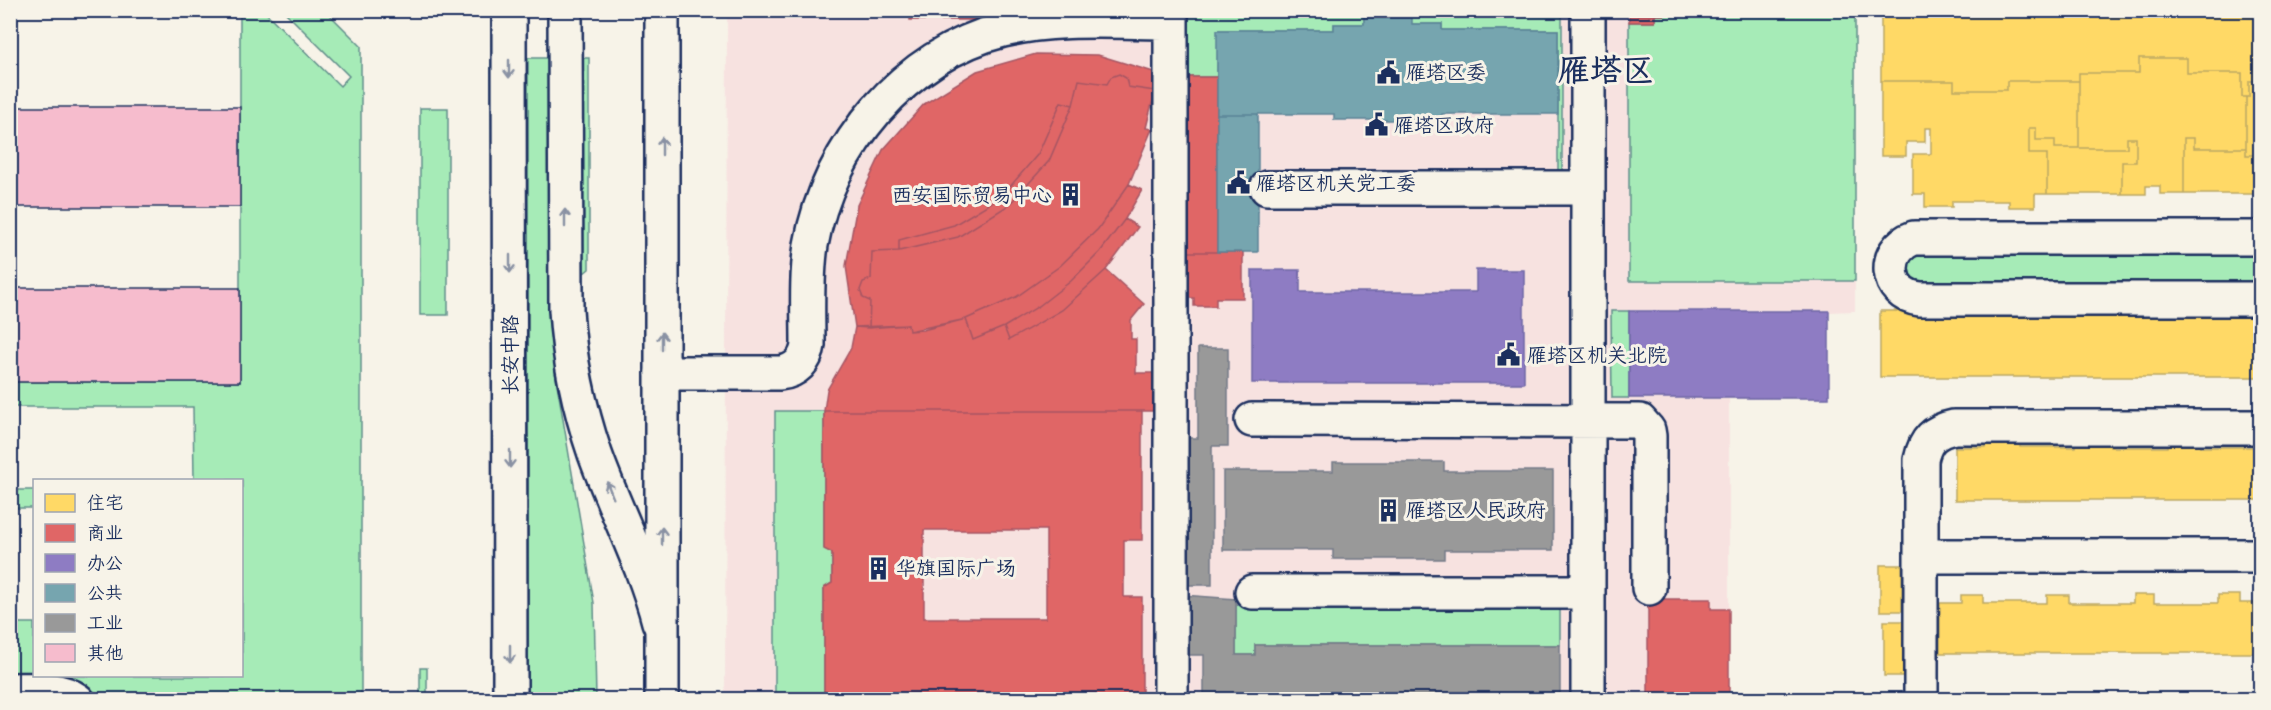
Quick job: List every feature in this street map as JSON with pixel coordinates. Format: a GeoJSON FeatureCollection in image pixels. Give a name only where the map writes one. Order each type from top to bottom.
{"type":"FeatureCollection","features":[{"type":"Feature","properties":{"kind":"street","name":"长安中路"},"geometry":{"type":"LineString","coordinates":[[509,10],[510,699]]}},
{"type":"Feature","properties":{"kind":"street"},"geometry":{"type":"LineString","coordinates":[[565,10],[566,309],[570,355],[592,444],[654,604],[662,645]]}},
{"type":"Feature","properties":{"kind":"street"},"geometry":{"type":"LineString","coordinates":[[662,10],[662,699]]}},
{"type":"Feature","properties":{"kind":"street"},"geometry":{"type":"LineString","coordinates":[[1588,10],[1588,699]]}},
{"type":"Feature","properties":{"kind":"street"},"geometry":{"type":"LineString","coordinates":[[662,373],[780,373],[791,370],[803,361],[808,345],[811,246],[831,180],[857,135],[897,87],[946,52],[1003,30],[1065,22],[1171,16],[1171,699]]}},
{"type":"Feature","properties":{"kind":"street"},"geometry":{"type":"LineString","coordinates":[[1267,188],[1588,188]]}},
{"type":"Feature","properties":{"kind":"street"},"geometry":{"type":"LineString","coordinates":[[2260,238],[1914,238],[1895,251],[1890,268],[1892,280],[1899,290],[1909,296],[1920,298],[2260,298]]}},
{"type":"Feature","properties":{"kind":"street"},"geometry":{"type":"LineString","coordinates":[[1252,420],[1640,421],[1648,430],[1649,588]]}},
{"type":"Feature","properties":{"kind":"street"},"geometry":{"type":"LineString","coordinates":[[1921,699],[1921,460],[1924,447],[1931,436],[1941,429],[1954,427],[2260,427]]}},
{"type":"Feature","properties":{"kind":"street"},"geometry":{"type":"LineString","coordinates":[[1921,556],[2260,556]]}},
{"type":"Feature","properties":{"kind":"street"},"geometry":{"type":"LineString","coordinates":[[1252,592],[1588,592]]}},
{"type":"Feature","properties":{"kind":"street"},"geometry":{"type":"LineString","coordinates":[[10,690],[51,690],[78,699]]}},
{"type":"Feature","properties":{"kind":"shaded area"},"geometry":{"type":"Polygon","coordinates":[[[727,11],[1855,11],[1855,311],[1829,312],[1829,398],[1729,399],[1729,699],[725,700],[727,11]]]}},
{"type":"Feature","properties":{"kind":"green space"},"geometry":{"type":"Polygon","coordinates":[[[1535,10],[1535,15],[1562,15],[1562,173],[1558,173],[1558,30],[1442,30],[1442,24],[1412,24],[1364,15],[1364,24],[1334,24],[1334,30],[1218,30],[1217,77],[1189,77],[1189,11],[1535,10]]]}},
{"type":"Feature","properties":{"kind":"green space"},"geometry":{"type":"Polygon","coordinates":[[[240,11],[264,11],[340,86],[349,76],[284,11],[326,11],[361,46],[361,699],[101,699],[90,687],[68,677],[243,677],[243,479],[194,479],[193,407],[11,407],[10,382],[240,382],[240,11]]]}},
{"type":"Feature","properties":{"kind":"green space"},"geometry":{"type":"Polygon","coordinates":[[[1665,11],[1855,11],[1855,281],[1629,281],[1629,22],[1655,22],[1655,15],[1665,15],[1665,11]]]}},
{"type":"Feature","properties":{"kind":"green space"},"geometry":{"type":"Polygon","coordinates":[[[528,58],[553,58],[555,372],[594,603],[596,699],[528,699],[528,58]]]}},
{"type":"Feature","properties":{"kind":"green space"},"geometry":{"type":"Polygon","coordinates":[[[576,58],[589,58],[589,269],[584,273],[581,273],[576,58]]]}},
{"type":"Feature","properties":{"kind":"green space"},"geometry":{"type":"Polygon","coordinates":[[[420,108],[448,108],[448,315],[420,315],[420,108]]]}},
{"type":"Feature","properties":{"kind":"green space"},"geometry":{"type":"Polygon","coordinates":[[[2260,252],[2260,286],[1921,286],[1910,281],[1905,266],[1915,254],[2260,252]]]}},
{"type":"Feature","properties":{"kind":"green space"},"geometry":{"type":"Polygon","coordinates":[[[1611,311],[1629,311],[1629,398],[1612,398],[1611,311]]]}},
{"type":"Feature","properties":{"kind":"green space"},"geometry":{"type":"Polygon","coordinates":[[[775,411],[824,411],[824,548],[832,553],[832,583],[824,588],[824,699],[775,699],[775,411]]]}},
{"type":"Feature","properties":{"kind":"green space"},"geometry":{"type":"Polygon","coordinates":[[[10,490],[33,490],[33,508],[11,508],[10,490]]]}},
{"type":"Feature","properties":{"kind":"green space"},"geometry":{"type":"Polygon","coordinates":[[[1236,605],[1560,605],[1560,645],[1255,645],[1255,655],[1236,655],[1236,605]]]}},
{"type":"Feature","properties":{"kind":"green space"},"geometry":{"type":"Polygon","coordinates":[[[10,623],[33,623],[33,673],[11,673],[10,623]]]}},
{"type":"Feature","properties":{"kind":"green space"},"geometry":{"type":"Polygon","coordinates":[[[420,668],[427,668],[427,699],[420,699],[420,668]]]}},
{"type":"Feature","properties":{"kind":"building: 住宅"},"geometry":{"type":"Polygon","coordinates":[[[1881,14],[2260,14],[2260,81],[2249,81],[2249,97],[2242,97],[2242,73],[2187,73],[2187,58],[2139,58],[2139,73],[2079,73],[2079,81],[2007,81],[2007,90],[1954,90],[1954,81],[1881,81],[1881,14]]]}},
{"type":"Feature","properties":{"kind":"building: 住宅"},"geometry":{"type":"Polygon","coordinates":[[[2139,58],[2187,58],[2187,73],[2242,73],[2242,97],[2246,97],[2246,148],[2194,148],[2194,138],[2184,138],[2184,194],[2160,194],[2160,186],[2146,186],[2146,194],[2122,194],[2122,162],[2136,162],[2136,138],[2127,138],[2127,148],[2079,148],[2079,73],[2139,73],[2139,58]]]}},
{"type":"Feature","properties":{"kind":"building: 住宅"},"geometry":{"type":"Polygon","coordinates":[[[1881,81],[1954,81],[1954,90],[2007,90],[2007,81],[2079,81],[2079,148],[2055,148],[2055,140],[2036,140],[2036,128],[2029,128],[2029,154],[2047,154],[2047,194],[2035,194],[2035,207],[2009,207],[2009,201],[1952,201],[1952,207],[1925,207],[1925,194],[1913,194],[1913,154],[1931,154],[1931,128],[1925,128],[1925,142],[1906,142],[1906,156],[1881,156],[1881,81]]]}},
{"type":"Feature","properties":{"kind":"building: 住宅"},"geometry":{"type":"Polygon","coordinates":[[[2249,81],[2260,81],[2260,155],[2246,155],[2246,97],[2249,97],[2249,81]]]}},
{"type":"Feature","properties":{"kind":"building: 住宅"},"geometry":{"type":"Polygon","coordinates":[[[2029,128],[2036,128],[2036,140],[2055,140],[2055,148],[2127,148],[2127,138],[2136,138],[2136,162],[2122,162],[2122,194],[2047,194],[2047,154],[2029,154],[2029,128]]]}},
{"type":"Feature","properties":{"kind":"building: 住宅"},"geometry":{"type":"Polygon","coordinates":[[[2184,138],[2194,138],[2194,148],[2246,148],[2246,155],[2260,155],[2260,194],[2184,194],[2184,138]]]}},
{"type":"Feature","properties":{"kind":"building: 住宅"},"geometry":{"type":"Polygon","coordinates":[[[1880,311],[2260,311],[2260,377],[1880,377],[1880,311]]]}},
{"type":"Feature","properties":{"kind":"building: 住宅"},"geometry":{"type":"Polygon","coordinates":[[[1986,440],[2020,440],[2020,447],[2076,447],[2076,440],[2110,440],[2110,447],[2167,447],[2167,440],[2201,440],[2201,447],[2257,447],[2257,440],[2260,440],[2260,500],[1955,500],[1955,447],[1986,447],[1986,440]]]}},
{"type":"Feature","properties":{"kind":"building: 住宅"},"geometry":{"type":"Polygon","coordinates":[[[1880,565],[1902,565],[1902,611],[1880,611],[1880,565]]]}},
{"type":"Feature","properties":{"kind":"building: 住宅"},"geometry":{"type":"Polygon","coordinates":[[[1961,595],[1983,595],[1983,603],[2047,603],[2047,595],[2069,595],[2069,603],[2133,603],[2133,595],[2154,595],[2154,603],[2218,603],[2218,595],[2240,595],[2240,603],[2260,603],[2260,653],[1940,653],[1940,603],[1961,603],[1961,595]]]}},
{"type":"Feature","properties":{"kind":"building: 住宅"},"geometry":{"type":"Polygon","coordinates":[[[1884,621],[1904,621],[1904,676],[1884,676],[1884,621]]]}},
{"type":"Feature","properties":{"kind":"building: 商业"},"geometry":{"type":"Polygon","coordinates":[[[910,10],[1011,10],[1011,20],[910,20],[910,10]]]}},
{"type":"Feature","properties":{"kind":"building: 商业"},"geometry":{"type":"Polygon","coordinates":[[[1535,10],[1562,10],[1562,15],[1535,15],[1535,10]]]}},
{"type":"Feature","properties":{"kind":"building: 商业"},"geometry":{"type":"Polygon","coordinates":[[[1562,10],[1665,10],[1665,15],[1562,15],[1562,10]]]}},
{"type":"Feature","properties":{"kind":"building: 商业"},"geometry":{"type":"Polygon","coordinates":[[[1629,15],[1655,15],[1655,22],[1629,22],[1629,15]]]}},
{"type":"Feature","properties":{"kind":"building: 商业"},"geometry":{"type":"Polygon","coordinates":[[[1036,54],[1098,55],[1157,73],[1155,91],[1128,87],[1126,78],[1119,74],[1111,77],[1107,84],[1079,80],[1073,105],[1061,102],[1038,154],[1002,196],[954,225],[899,240],[899,251],[872,252],[871,279],[863,282],[860,290],[863,298],[870,301],[869,328],[855,327],[846,266],[857,205],[883,150],[924,104],[977,71],[1036,54]]]}},
{"type":"Feature","properties":{"kind":"building: 商业","name":"西安国际贸易中心"},"geometry":{"type":"Polygon","coordinates":[[[1119,74],[1126,78],[1128,87],[1155,91],[1146,128],[1152,129],[1129,184],[1098,229],[1060,266],[1016,297],[966,319],[923,330],[909,331],[908,325],[869,328],[870,301],[863,298],[860,290],[863,282],[871,279],[872,252],[899,251],[958,237],[1009,205],[1049,161],[1073,105],[1079,80],[1107,84],[1111,77],[1119,74]]]}},
{"type":"Feature","properties":{"kind":"building: 商业"},"geometry":{"type":"Polygon","coordinates":[[[1189,77],[1217,77],[1217,252],[1189,252],[1189,77]]]}},
{"type":"Feature","properties":{"kind":"building: 商业"},"geometry":{"type":"Polygon","coordinates":[[[1061,102],[1073,105],[1049,161],[1009,205],[958,237],[899,251],[899,240],[954,225],[1002,196],[1038,154],[1061,102]]]}},
{"type":"Feature","properties":{"kind":"building: 商业"},"geometry":{"type":"Polygon","coordinates":[[[1129,184],[1142,190],[1125,219],[1100,252],[1071,281],[1039,306],[1004,327],[973,340],[966,319],[1016,297],[1060,266],[1098,229],[1129,184]]]}},
{"type":"Feature","properties":{"kind":"building: 商业"},"geometry":{"type":"Polygon","coordinates":[[[1125,219],[1138,227],[1106,270],[1062,310],[1009,340],[1004,327],[1039,306],[1071,281],[1100,252],[1125,219]]]}},
{"type":"Feature","properties":{"kind":"building: 商业"},"geometry":{"type":"Polygon","coordinates":[[[1189,252],[1243,252],[1243,298],[1216,298],[1216,306],[1194,306],[1194,298],[1189,298],[1189,252]]]}},
{"type":"Feature","properties":{"kind":"building: 商业"},"geometry":{"type":"Polygon","coordinates":[[[1106,270],[1144,304],[1131,320],[1131,339],[1136,339],[1136,373],[1159,373],[1159,411],[824,411],[827,390],[851,348],[855,327],[908,325],[909,331],[966,319],[973,340],[1004,327],[1009,340],[1062,310],[1106,270]]]}},
{"type":"Feature","properties":{"kind":"building: 商业","name":"华旗国际广场"},"geometry":{"type":"Polygon","coordinates":[[[824,411],[1142,411],[1142,540],[1124,540],[1124,597],[1142,597],[1142,700],[824,700],[824,588],[832,583],[832,553],[824,549],[824,411]],[[924,530],[924,618],[1046,618],[1046,530],[924,530]]]}},
{"type":"Feature","properties":{"kind":"building: 商业"},"geometry":{"type":"Polygon","coordinates":[[[1648,599],[1711,599],[1711,609],[1729,609],[1729,700],[1648,700],[1648,599]]]}},
{"type":"Feature","properties":{"kind":"building: 办公"},"geometry":{"type":"Polygon","coordinates":[[[1252,270],[1300,270],[1300,292],[1476,292],[1476,270],[1524,270],[1524,383],[1252,383],[1252,270]]]}},
{"type":"Feature","properties":{"kind":"building: 办公"},"geometry":{"type":"Polygon","coordinates":[[[1629,311],[1829,311],[1829,398],[1629,398],[1629,311]]]}},
{"type":"Feature","properties":{"kind":"building: 公共","name":"雁塔区委"},"geometry":{"type":"Polygon","coordinates":[[[1364,15],[1412,15],[1412,24],[1442,24],[1442,30],[1558,30],[1558,114],[1442,114],[1442,120],[1334,120],[1334,114],[1217,114],[1217,30],[1334,30],[1334,24],[1364,24],[1364,15]]]}},
{"type":"Feature","properties":{"kind":"building: 公共","name":"雁塔区机关党工委"},"geometry":{"type":"Polygon","coordinates":[[[1217,114],[1258,114],[1258,252],[1217,252],[1217,114]]]}},
{"type":"Feature","properties":{"kind":"building: 工业"},"geometry":{"type":"Polygon","coordinates":[[[1198,348],[1228,348],[1228,446],[1212,446],[1212,585],[1182,585],[1182,438],[1198,438],[1198,348]]]}},
{"type":"Feature","properties":{"kind":"building: 工业","name":"雁塔区人民政府"},"geometry":{"type":"Polygon","coordinates":[[[1333,462],[1444,462],[1444,471],[1553,471],[1553,550],[1444,550],[1444,559],[1333,559],[1333,550],[1223,550],[1223,471],[1333,471],[1333,462]]]}},
{"type":"Feature","properties":{"kind":"building: 工业"},"geometry":{"type":"Polygon","coordinates":[[[1182,595],[1236,599],[1236,655],[1255,655],[1255,645],[1560,645],[1560,700],[1204,700],[1204,655],[1182,655],[1182,595]]]}},
{"type":"Feature","properties":{"kind":"building: 其他"},"geometry":{"type":"Polygon","coordinates":[[[10,107],[240,107],[240,207],[10,207],[10,107]]]}},
{"type":"Feature","properties":{"kind":"building: 其他"},"geometry":{"type":"Polygon","coordinates":[[[10,288],[240,288],[240,382],[10,382],[10,288]]]}},
{"type":"Feature","properties":{"kind":"place","name":"雁塔区委"},"geometry":{"type":"Point","coordinates":[1388,72]}},
{"type":"Feature","properties":{"kind":"place","name":"雁塔区政府"},"geometry":{"type":"Point","coordinates":[1376,125]}},
{"type":"Feature","properties":{"kind":"place","name":"雁塔区机关党工委"},"geometry":{"type":"Point","coordinates":[1238,183]}},
{"type":"Feature","properties":{"kind":"place","name":"西安国际贸易中心"},"geometry":{"type":"Point","coordinates":[1070,195]}},
{"type":"Feature","properties":{"kind":"place","name":"雁塔区机关北院"},"geometry":{"type":"Point","coordinates":[1509,355]}},
{"type":"Feature","properties":{"kind":"place","name":"雁塔区人民政府"},"geometry":{"type":"Point","coordinates":[1388,510]}},
{"type":"Feature","properties":{"kind":"place","name":"华旗国际广场"},"geometry":{"type":"Point","coordinates":[878,568]}},
{"type":"Feature","properties":{"kind":"district","name":"雁塔区"},"geometry":{"type":"Point","coordinates":[1606,70]}}]}
